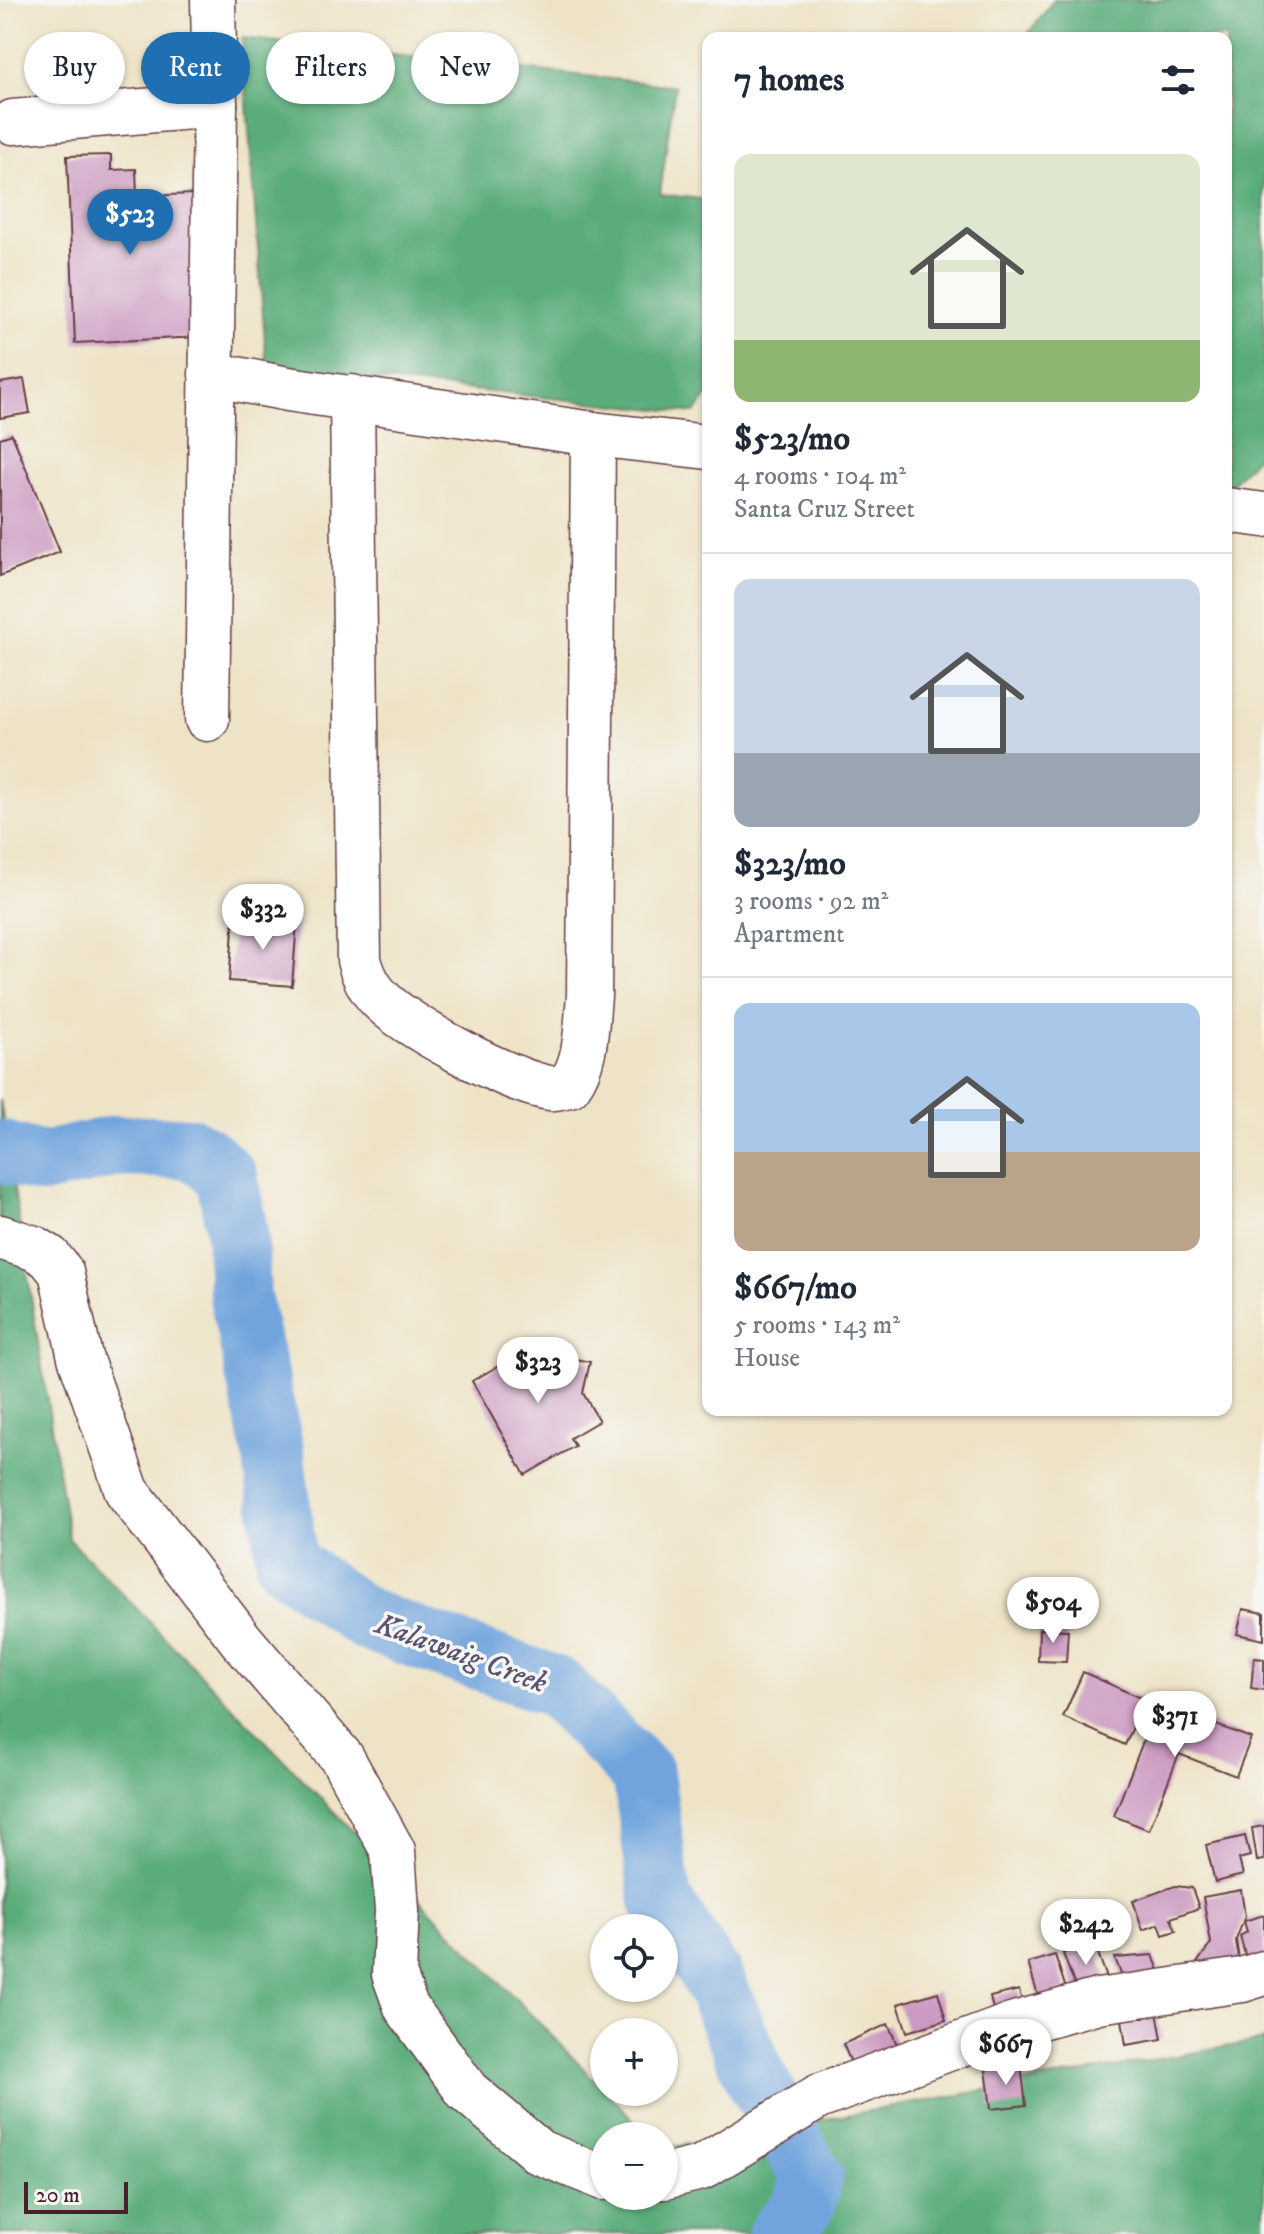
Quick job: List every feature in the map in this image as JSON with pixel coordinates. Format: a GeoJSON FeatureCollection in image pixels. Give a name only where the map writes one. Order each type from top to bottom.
{"type":"FeatureCollection","features":[{"type":"Feature","properties":{"kind":"street"},"geometry":{"type":"LineString","coordinates":[[207,719],[215,105],[213,0]]}},
{"type":"Feature","properties":{"kind":"street"},"geometry":{"type":"LineString","coordinates":[[13,122],[215,105]]}},
{"type":"Feature","properties":{"kind":"street"},"geometry":{"type":"LineString","coordinates":[[211,374],[245,383],[593,434],[702,446]]}},
{"type":"Feature","properties":{"kind":"street"},"geometry":{"type":"LineString","coordinates":[[352,397],[359,960],[366,981],[380,1000],[404,1017],[481,1064],[551,1088],[569,1085],[578,1073],[589,996],[593,434]]}},
{"type":"Feature","properties":{"kind":"street"},"geometry":{"type":"LineString","coordinates":[[1232,511],[1264,515]]}},
{"type":"Feature","properties":{"kind":"street"},"geometry":{"type":"LineString","coordinates":[[0,1237],[34,1248],[49,1257],[61,1272],[80,1357],[127,1491],[241,1640],[342,1758],[393,1851],[397,1910],[394,1974],[406,2007],[467,2091],[539,2152],[590,2172]]}},
{"type":"Feature","properties":{"kind":"street"},"geometry":{"type":"LineString","coordinates":[[678,2174],[701,2168],[818,2097],[1015,2024],[1098,2001],[1242,1980],[1264,1973]]}},
{"type":"Feature","properties":{"kind":"green space"},"geometry":{"type":"Polygon","coordinates":[[[1054,0],[1264,0],[1264,449],[1232,484],[1232,32],[1030,32],[1054,0]]]}},
{"type":"Feature","properties":{"kind":"green space"},"geometry":{"type":"Polygon","coordinates":[[[250,39],[266,41],[266,104],[395,104],[395,55],[411,57],[411,104],[519,104],[519,69],[675,86],[660,194],[702,199],[702,403],[695,413],[267,369],[247,104],[250,104],[250,39]]]}},
{"type":"Feature","properties":{"kind":"green space"},"geometry":{"type":"Polygon","coordinates":[[[0,1100],[69,1539],[590,2075],[590,2106],[620,2106],[635,2122],[590,2122],[590,2210],[678,2210],[678,2145],[1264,2040],[1264,2234],[0,2234],[0,1100]]]}},
{"type":"Feature","properties":{"kind":"building"},"geometry":{"type":"Polygon","coordinates":[[[111,155],[111,170],[136,169],[137,196],[195,194],[200,337],[75,343],[67,156],[111,155]]]}},
{"type":"Feature","properties":{"kind":"building"},"geometry":{"type":"Polygon","coordinates":[[[24,379],[30,413],[0,418],[0,383],[24,379]]]}},
{"type":"Feature","properties":{"kind":"building"},"geometry":{"type":"Polygon","coordinates":[[[12,434],[60,552],[0,576],[0,438],[12,434]]]}},
{"type":"Feature","properties":{"kind":"building"},"geometry":{"type":"Polygon","coordinates":[[[234,918],[297,922],[292,986],[229,981],[234,918]]]}},
{"type":"Feature","properties":{"kind":"building"},"geometry":{"type":"Polygon","coordinates":[[[528,1349],[590,1362],[583,1393],[599,1421],[570,1438],[575,1446],[525,1475],[472,1381],[528,1349]]]}},
{"type":"Feature","properties":{"kind":"building"},"geometry":{"type":"Polygon","coordinates":[[[1243,1609],[1264,1613],[1264,1640],[1237,1634],[1243,1609]]]}},
{"type":"Feature","properties":{"kind":"building"},"geometry":{"type":"Polygon","coordinates":[[[1039,1629],[1068,1630],[1066,1662],[1038,1661],[1039,1629]]]}},
{"type":"Feature","properties":{"kind":"building"},"geometry":{"type":"Polygon","coordinates":[[[1254,1658],[1264,1659],[1264,1690],[1251,1688],[1254,1658]]]}},
{"type":"Feature","properties":{"kind":"building"},"geometry":{"type":"Polygon","coordinates":[[[1083,1672],[1145,1700],[1125,1745],[1063,1717],[1083,1672]]]}},
{"type":"Feature","properties":{"kind":"building"},"geometry":{"type":"Polygon","coordinates":[[[1158,1703],[1251,1738],[1236,1776],[1179,1754],[1149,1830],[1114,1816],[1158,1703]]]}},
{"type":"Feature","properties":{"kind":"building"},"geometry":{"type":"Polygon","coordinates":[[[1264,1826],[1264,1860],[1257,1861],[1252,1828],[1264,1826]]]}},
{"type":"Feature","properties":{"kind":"building"},"geometry":{"type":"Polygon","coordinates":[[[1245,1836],[1250,1856],[1239,1859],[1243,1875],[1215,1882],[1206,1845],[1245,1836]]]}},
{"type":"Feature","properties":{"kind":"building"},"geometry":{"type":"Polygon","coordinates":[[[1175,1886],[1192,1888],[1199,1908],[1171,1918],[1176,1931],[1163,1935],[1159,1924],[1143,1930],[1133,1901],[1175,1886]]]}},
{"type":"Feature","properties":{"kind":"building"},"geometry":{"type":"Polygon","coordinates":[[[1241,1890],[1245,1916],[1236,1940],[1240,1966],[1199,1973],[1197,1963],[1211,1943],[1203,1897],[1241,1890]]]}},
{"type":"Feature","properties":{"kind":"building"},"geometry":{"type":"Polygon","coordinates":[[[1264,1915],[1264,1965],[1249,1969],[1240,1936],[1247,1932],[1244,1921],[1264,1915]]]}},
{"type":"Feature","properties":{"kind":"building"},"geometry":{"type":"Polygon","coordinates":[[[1094,1942],[1108,1981],[1077,1992],[1063,1953],[1094,1942]]]}},
{"type":"Feature","properties":{"kind":"building"},"geometry":{"type":"Polygon","coordinates":[[[1055,1955],[1066,1989],[1039,1999],[1028,1963],[1055,1955]]]}},
{"type":"Feature","properties":{"kind":"building"},"geometry":{"type":"Polygon","coordinates":[[[1153,1955],[1161,1976],[1127,1990],[1115,1958],[1153,1955]]]}},
{"type":"Feature","properties":{"kind":"building"},"geometry":{"type":"Polygon","coordinates":[[[1019,1990],[1024,2009],[995,2017],[990,1997],[1019,1990]]]}},
{"type":"Feature","properties":{"kind":"building"},"geometry":{"type":"Polygon","coordinates":[[[938,1992],[946,2020],[907,2032],[898,2004],[938,1992]]]}},
{"type":"Feature","properties":{"kind":"building"},"geometry":{"type":"Polygon","coordinates":[[[1154,1995],[1162,2039],[1126,2045],[1119,2001],[1154,1995]]]}},
{"type":"Feature","properties":{"kind":"building"},"geometry":{"type":"Polygon","coordinates":[[[888,2024],[899,2049],[854,2070],[843,2044],[888,2024]]]}},
{"type":"Feature","properties":{"kind":"building"},"geometry":{"type":"Polygon","coordinates":[[[1021,2065],[1026,2105],[991,2109],[986,2069],[1021,2065]]]}},
{"type":"Feature","properties":{"kind":"waterway","name":"Kalawaig Creek"},"geometry":{"type":"LineString","coordinates":[[0,1151],[42,1163],[117,1146],[190,1148],[210,1160],[227,1178],[237,1232],[240,1296],[273,1450],[287,1564],[367,1620],[556,1687],[643,1774],[661,1901],[711,1975],[757,2080],[812,2177],[803,2207],[779,2234]]}}]}
